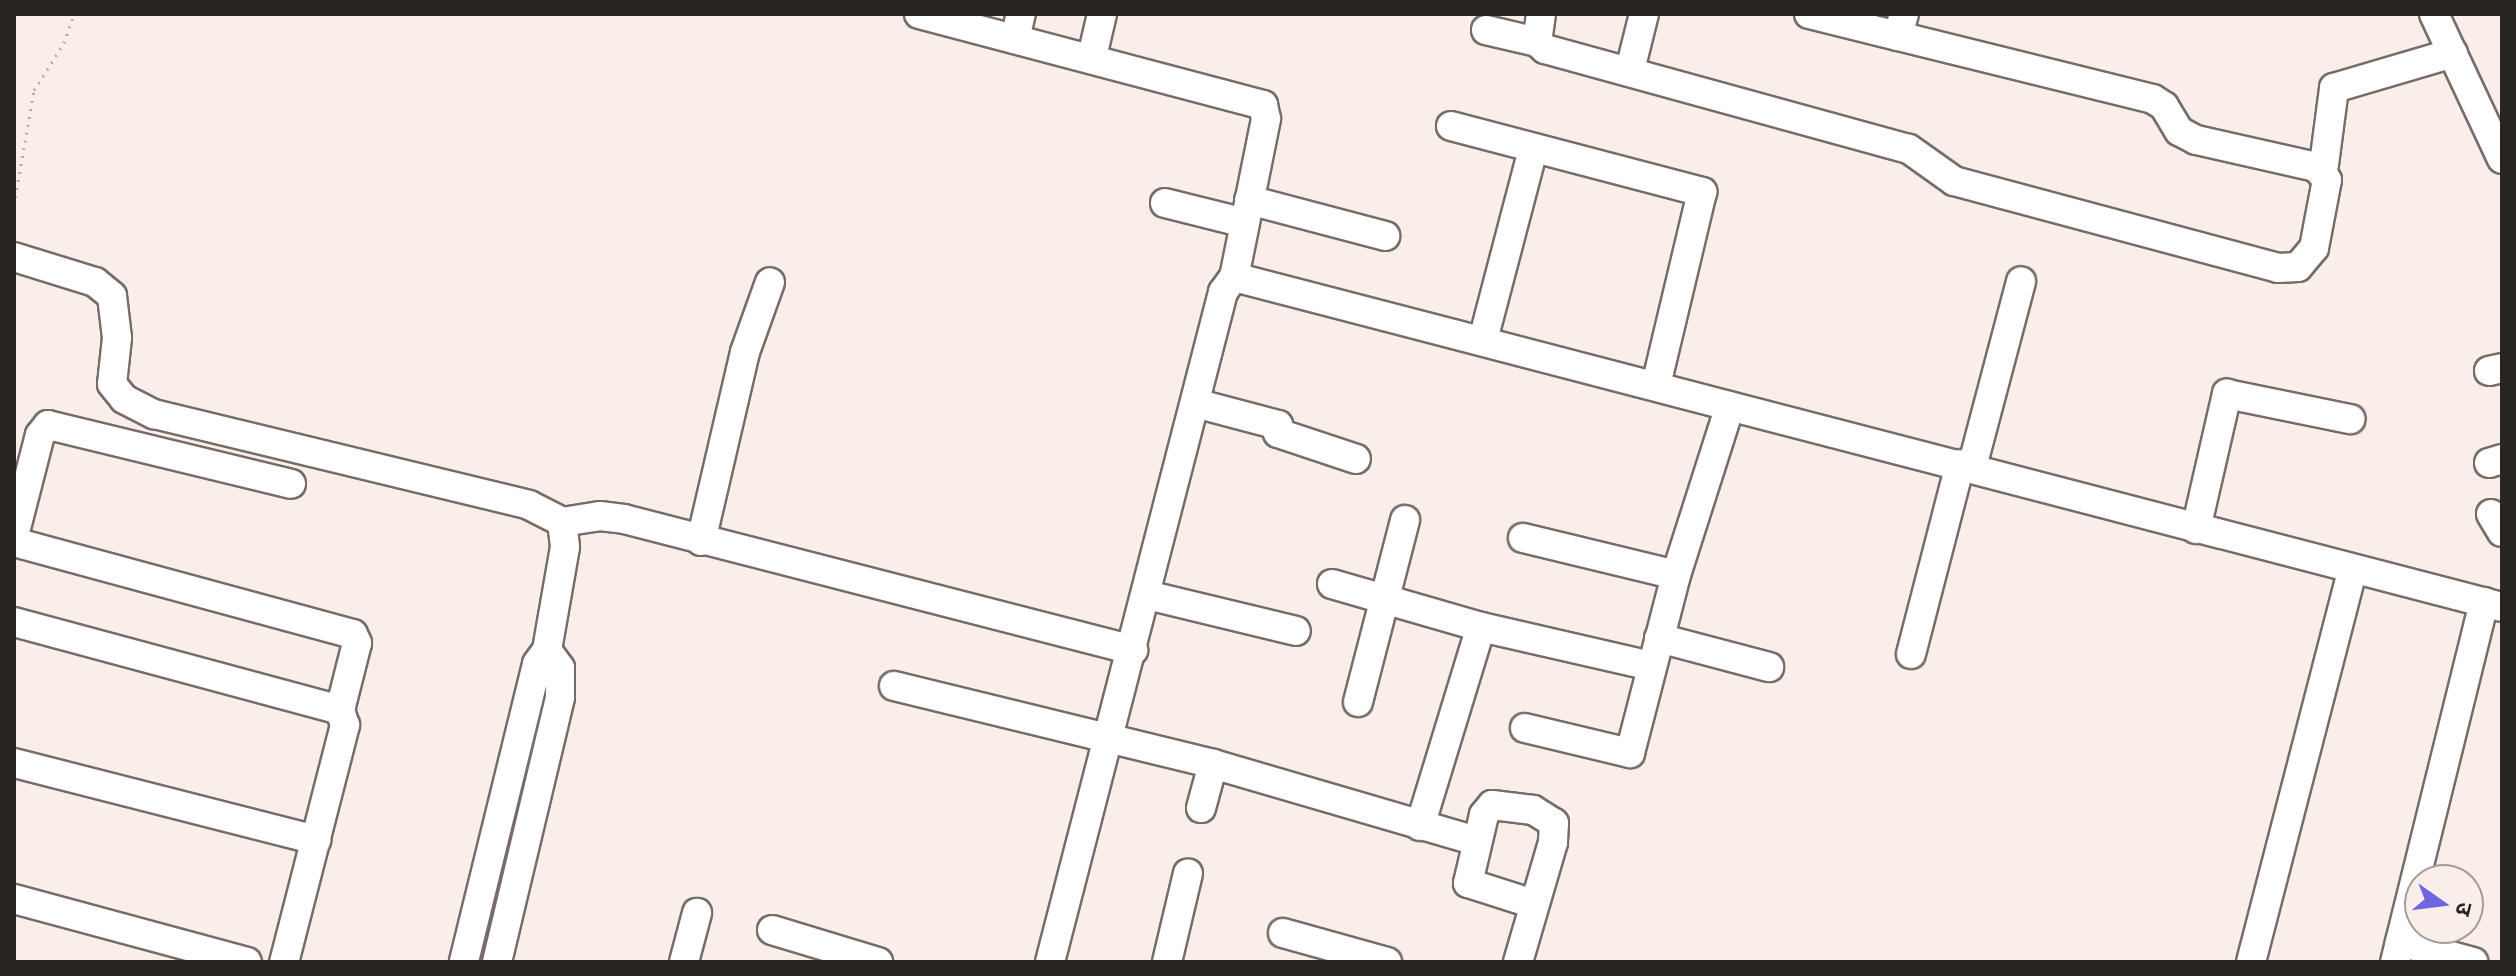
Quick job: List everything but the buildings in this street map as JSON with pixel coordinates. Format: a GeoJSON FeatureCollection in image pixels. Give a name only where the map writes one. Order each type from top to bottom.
{"type":"FeatureCollection","features":[{"type":"Feature","properties":{"kind":"street"},"geometry":{"type":"LineString","coordinates":[[919,14],[1018,26],[1092,57],[1263,105],[1266,119],[1234,277],[1223,292],[1050,962]]}},
{"type":"Feature","properties":{"kind":"street"},"geometry":{"type":"LineString","coordinates":[[1092,57],[1102,14]]}},
{"type":"Feature","properties":{"kind":"street"},"geometry":{"type":"LineString","coordinates":[[1630,70],[1644,14]]}},
{"type":"Feature","properties":{"kind":"street"},"geometry":{"type":"LineString","coordinates":[[1809,14],[1901,25],[2153,99],[2164,106],[2179,131],[2196,140],[2259,152],[2323,172]]}},
{"type":"Feature","properties":{"kind":"street"},"geometry":{"type":"LineString","coordinates":[[2434,14],[2502,159]]}},
{"type":"Feature","properties":{"kind":"street"},"geometry":{"type":"LineString","coordinates":[[1486,30],[1539,28],[1545,49],[1909,149],[1954,181],[2291,271],[2307,260],[2319,233],[2327,180],[2323,172],[2334,88],[2453,53]]}},
{"type":"Feature","properties":{"kind":"street"},"geometry":{"type":"LineString","coordinates":[[1451,126],[1702,192],[1656,385]]}},
{"type":"Feature","properties":{"kind":"street"},"geometry":{"type":"LineString","coordinates":[[1483,340],[1533,150]]}},
{"type":"Feature","properties":{"kind":"street"},"geometry":{"type":"LineString","coordinates":[[1165,203],[1247,212],[1385,236]]}},
{"type":"Feature","properties":{"kind":"street"},"geometry":{"type":"LineString","coordinates":[[14,257],[95,282],[112,296],[117,338],[112,384],[124,399],[154,414],[529,505],[562,522],[608,516],[1133,650]]}},
{"type":"Feature","properties":{"kind":"street"},"geometry":{"type":"LineString","coordinates":[[1234,277],[2493,605],[2398,952],[2473,962]]}},
{"type":"Feature","properties":{"kind":"street"},"geometry":{"type":"LineString","coordinates":[[1911,654],[2021,281]]}},
{"type":"Feature","properties":{"kind":"street"},"geometry":{"type":"LineString","coordinates":[[701,541],[745,352],[770,282]]}},
{"type":"Feature","properties":{"kind":"street"},"geometry":{"type":"LineString","coordinates":[[2196,529],[2227,394],[2350,419]]}},
{"type":"Feature","properties":{"kind":"street"},"geometry":{"type":"LineString","coordinates":[[1195,403],[1278,425],[1278,433],[1356,459]]}},
{"type":"Feature","properties":{"kind":"street"},"geometry":{"type":"LineString","coordinates":[[1525,728],[1630,753],[1676,575],[1730,406]]}},
{"type":"Feature","properties":{"kind":"street"},"geometry":{"type":"LineString","coordinates":[[14,536],[40,435],[48,425],[291,484]]}},
{"type":"Feature","properties":{"kind":"street"},"geometry":{"type":"LineString","coordinates":[[1358,702],[1405,520]]}},
{"type":"Feature","properties":{"kind":"street"},"geometry":{"type":"LineString","coordinates":[[464,962],[537,664],[547,650],[565,547],[562,522]]}},
{"type":"Feature","properties":{"kind":"street"},"geometry":{"type":"LineString","coordinates":[[1523,538],[1676,575]]}},
{"type":"Feature","properties":{"kind":"street"},"geometry":{"type":"LineString","coordinates":[[14,542],[353,634],[357,643],[340,710],[345,725],[284,962]]}},
{"type":"Feature","properties":{"kind":"street"},"geometry":{"type":"LineString","coordinates":[[2251,962],[2353,569]]}},
{"type":"Feature","properties":{"kind":"street"},"geometry":{"type":"LineString","coordinates":[[1332,584],[1481,627],[1651,666]]}},
{"type":"Feature","properties":{"kind":"street"},"geometry":{"type":"LineString","coordinates":[[1147,595],[1296,631]]}},
{"type":"Feature","properties":{"kind":"street"},"geometry":{"type":"LineString","coordinates":[[14,622],[340,710]]}},
{"type":"Feature","properties":{"kind":"street"},"geometry":{"type":"LineString","coordinates":[[1420,826],[1481,627]]}},
{"type":"Feature","properties":{"kind":"street"},"geometry":{"type":"LineString","coordinates":[[1659,638],[1769,667]]}},
{"type":"Feature","properties":{"kind":"street"},"geometry":{"type":"LineString","coordinates":[[497,962],[560,697],[560,668],[547,650]]}},
{"type":"Feature","properties":{"kind":"street"},"geometry":{"type":"LineString","coordinates":[[894,686],[1213,764],[1476,841]]}},
{"type":"Feature","properties":{"kind":"street"},"geometry":{"type":"LineString","coordinates":[[14,763],[316,840]]}},
{"type":"Feature","properties":{"kind":"street"},"geometry":{"type":"LineString","coordinates":[[1201,808],[1213,764]]}},
{"type":"Feature","properties":{"kind":"street"},"geometry":{"type":"LineString","coordinates":[[1518,962],[1553,842],[1553,819],[1533,810],[1492,805],[1476,841],[1468,883],[1534,904]]}},
{"type":"Feature","properties":{"kind":"street"},"geometry":{"type":"LineString","coordinates":[[1167,962],[1188,873]]}},
{"type":"Feature","properties":{"kind":"street"},"geometry":{"type":"LineString","coordinates":[[14,899],[247,962]]}},
{"type":"Feature","properties":{"kind":"street"},"geometry":{"type":"LineString","coordinates":[[684,962],[697,913]]}},
{"type":"Feature","properties":{"kind":"street"},"geometry":{"type":"LineString","coordinates":[[772,930],[878,962]]}},
{"type":"Feature","properties":{"kind":"street"},"geometry":{"type":"LineString","coordinates":[[1283,933],[1387,962]]}},
{"type":"Feature","properties":{"kind":"path"},"geometry":{"type":"LineString","coordinates":[[14,205],[34,90],[64,43],[74,14]]}}]}
